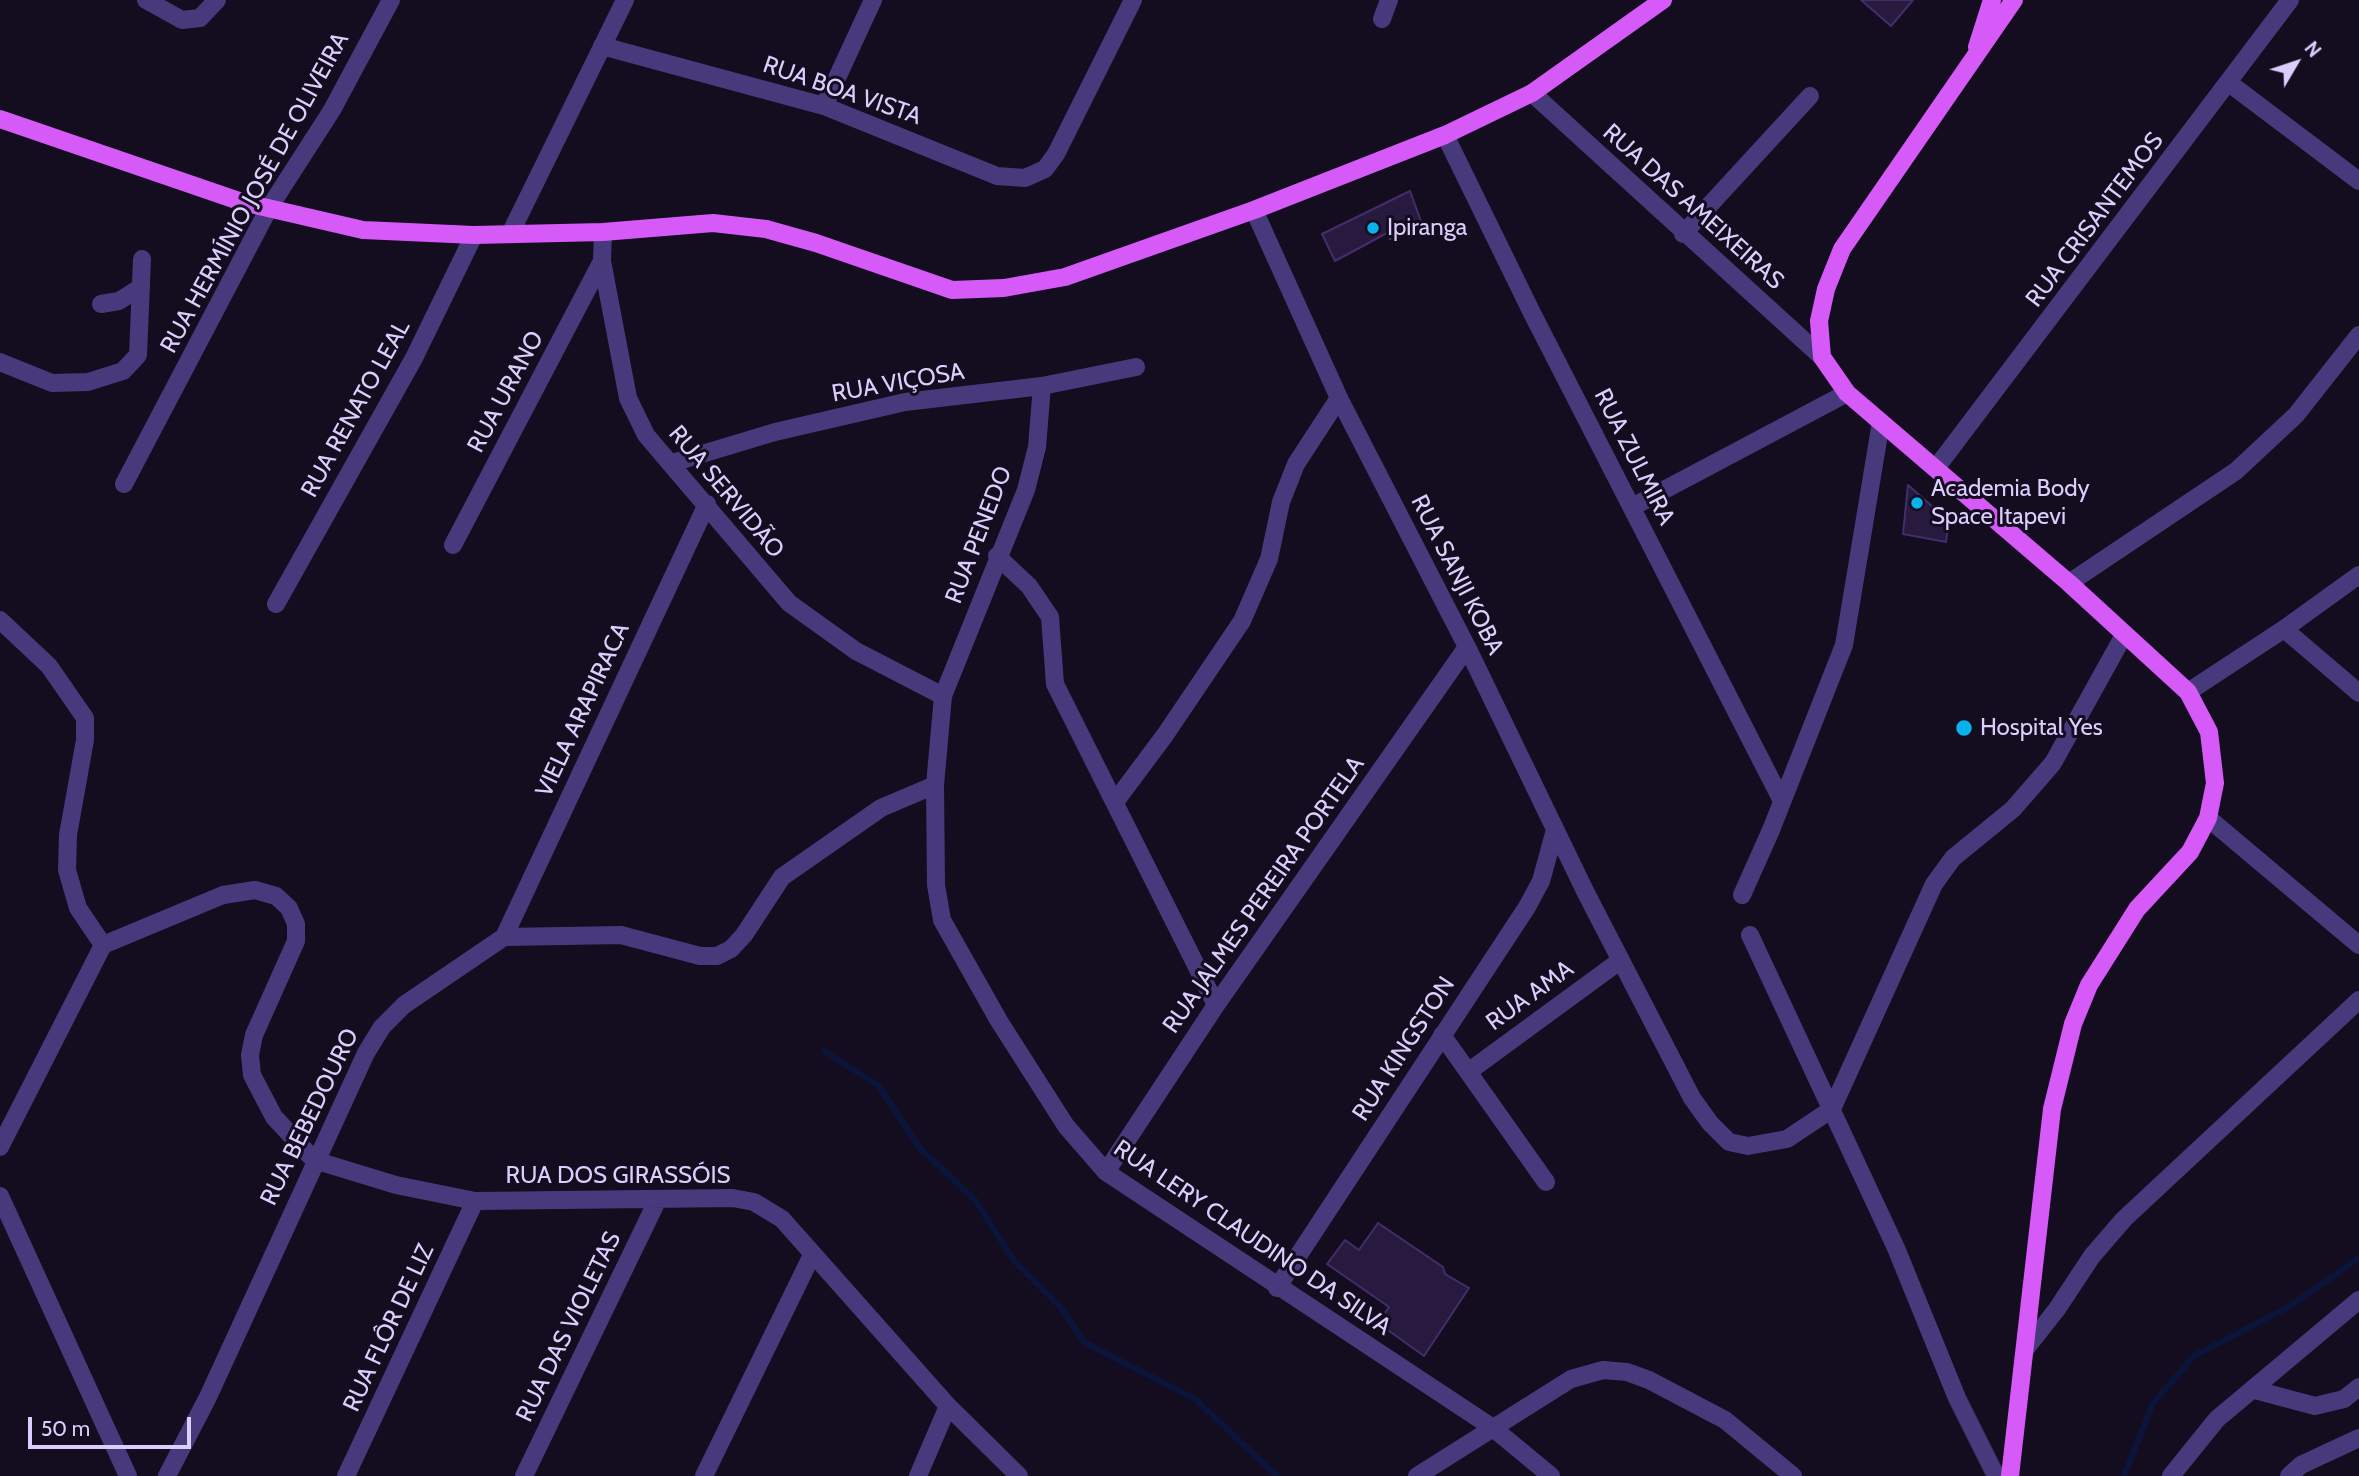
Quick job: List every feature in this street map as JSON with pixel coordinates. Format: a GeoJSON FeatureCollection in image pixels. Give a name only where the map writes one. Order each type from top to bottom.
{"type":"FeatureCollection","features":[{"type":"Feature","properties":{"kind":"main road"},"geometry":{"type":"LineString","coordinates":[[0,119],[126,164],[269,208],[363,230],[474,235],[511,232],[603,232],[713,223],[766,229],[816,243],[952,290],[1004,288],[1065,277],[1254,210],[1445,135],[1532,93],[1663,0]]}},
{"type":"Feature","properties":{"kind":"main road"},"geometry":{"type":"LineString","coordinates":[[1969,69],[1992,0]]}},
{"type":"Feature","properties":{"kind":"main road"},"geometry":{"type":"LineString","coordinates":[[2010,1476],[2052,1109],[2073,1024],[2089,985],[2137,909],[2190,852],[2208,818],[2215,783],[2209,732],[2188,692],[2069,583],[1847,393],[1822,357],[1819,321],[1826,289],[1842,249],[1969,69],[2014,0]]}},
{"type":"Feature","properties":{"kind":"street"},"geometry":{"type":"LineString","coordinates":[[146,0],[182,20],[200,18],[217,0]]}},
{"type":"Feature","properties":{"kind":"street","name":"RUA HERMÍNIO JOSÉ DE OLIVEIRA"},"geometry":{"type":"LineString","coordinates":[[124,484],[269,208],[332,110],[391,0]]}},
{"type":"Feature","properties":{"kind":"street"},"geometry":{"type":"LineString","coordinates":[[511,232],[625,0]]}},
{"type":"Feature","properties":{"kind":"street"},"geometry":{"type":"LineString","coordinates":[[824,106],[873,0]]}},
{"type":"Feature","properties":{"kind":"street","name":"RUA BOA VISTA"},"geometry":{"type":"LineString","coordinates":[[602,46],[824,106],[997,176],[1025,178],[1045,169],[1056,154],[1133,0]]}},
{"type":"Feature","properties":{"kind":"street"},"geometry":{"type":"LineString","coordinates":[[1382,19],[1389,0]]}},
{"type":"Feature","properties":{"kind":"street","name":"RUA CRISANTEMOS"},"geometry":{"type":"LineString","coordinates":[[1936,468],[2230,83],[2290,0]]}},
{"type":"Feature","properties":{"kind":"street"},"geometry":{"type":"LineString","coordinates":[[2230,83],[2359,181]]}},
{"type":"Feature","properties":{"kind":"street","name":"RUA DAS AMEIXEIRAS"},"geometry":{"type":"LineString","coordinates":[[1532,93],[1683,234],[1822,357]]}},
{"type":"Feature","properties":{"kind":"street"},"geometry":{"type":"LineString","coordinates":[[1683,234],[1810,96]]}},
{"type":"Feature","properties":{"kind":"street","name":"RUA ZULMIRA"},"geometry":{"type":"LineString","coordinates":[[1445,135],[1781,799]]}},
{"type":"Feature","properties":{"kind":"street","name":"RUA SANJI KOBA"},"geometry":{"type":"LineString","coordinates":[[1254,210],[1339,398],[1467,647],[1555,830],[1692,1098],[1710,1124],[1729,1142],[1748,1146],[1787,1139],[1832,1109]]}},
{"type":"Feature","properties":{"kind":"street","name":"RUA SERVIDÃO"},"geometry":{"type":"LineString","coordinates":[[603,232],[602,261],[628,398],[646,435],[789,603],[856,651],[943,696]]}},
{"type":"Feature","properties":{"kind":"street","name":"RUA RENATO LEAL"},"geometry":{"type":"LineString","coordinates":[[276,604],[414,358],[474,235]]}},
{"type":"Feature","properties":{"kind":"street"},"geometry":{"type":"LineString","coordinates":[[0,362],[52,383],[88,382],[123,371],[138,355],[142,259]]}},
{"type":"Feature","properties":{"kind":"street","name":"RUA URANO"},"geometry":{"type":"LineString","coordinates":[[453,545],[602,261]]}},
{"type":"Feature","properties":{"kind":"street"},"geometry":{"type":"LineString","coordinates":[[101,303],[119,302],[141,287]]}},
{"type":"Feature","properties":{"kind":"street"},"geometry":{"type":"LineString","coordinates":[[2069,583],[2236,471],[2297,415],[2359,335]]}},
{"type":"Feature","properties":{"kind":"street","name":"RUA VIÇOSA"},"geometry":{"type":"LineString","coordinates":[[671,463],[775,432],[905,402],[1042,386],[1136,367]]}},
{"type":"Feature","properties":{"kind":"street","name":"RUA PENEDO"},"geometry":{"type":"LineString","coordinates":[[943,696],[1026,490],[1037,447],[1042,386]]}},
{"type":"Feature","properties":{"kind":"street"},"geometry":{"type":"LineString","coordinates":[[1632,507],[1847,393]]}},
{"type":"Feature","properties":{"kind":"street"},"geometry":{"type":"LineString","coordinates":[[1115,802],[1166,735],[1242,621],[1269,559],[1281,502],[1296,464],[1339,398]]}},
{"type":"Feature","properties":{"kind":"street"},"geometry":{"type":"LineString","coordinates":[[1742,895],[1813,728],[1844,645],[1881,422]]}},
{"type":"Feature","properties":{"kind":"street","name":"VIELA ARAPIRACA"},"geometry":{"type":"LineString","coordinates":[[504,937],[707,504]]}},
{"type":"Feature","properties":{"kind":"street"},"geometry":{"type":"LineString","coordinates":[[998,556],[1029,586],[1050,617],[1055,684],[1216,1005]]}},
{"type":"Feature","properties":{"kind":"street"},"geometry":{"type":"LineString","coordinates":[[2188,692],[2284,629],[2359,575]]}},
{"type":"Feature","properties":{"kind":"street"},"geometry":{"type":"LineString","coordinates":[[0,621],[49,666],[85,718],[85,740],[68,835],[67,870],[78,908],[103,945]]}},
{"type":"Feature","properties":{"kind":"street"},"geometry":{"type":"LineString","coordinates":[[2284,629],[2359,693]]}},
{"type":"Feature","properties":{"kind":"street"},"geometry":{"type":"LineString","coordinates":[[1832,1109],[1934,884],[1953,858],[2013,809],[2053,763],[2124,635]]}},
{"type":"Feature","properties":{"kind":"street","name":"RUA JALMES PEREIRA PORTELA"},"geometry":{"type":"LineString","coordinates":[[1106,1172],[1216,1005],[1467,647]]}},
{"type":"Feature","properties":{"kind":"street","name":"RUA LERY CLAUDINO DA SILVA"},"geometry":{"type":"LineString","coordinates":[[943,696],[935,785],[936,885],[942,920],[999,1021],[1066,1126],[1106,1172],[1277,1288],[1493,1428],[1551,1476]]}},
{"type":"Feature","properties":{"kind":"street"},"geometry":{"type":"LineString","coordinates":[[504,937],[621,935],[700,956],[717,956],[731,948],[744,935],[782,877],[881,808],[935,785]]}},
{"type":"Feature","properties":{"kind":"street"},"geometry":{"type":"LineString","coordinates":[[2208,818],[2359,945]]}},
{"type":"Feature","properties":{"kind":"street","name":"RUA KINGSTON"},"geometry":{"type":"LineString","coordinates":[[1277,1288],[1541,881],[1555,830]]}},
{"type":"Feature","properties":{"kind":"street"},"geometry":{"type":"LineString","coordinates":[[0,1147],[103,945],[223,895],[255,890],[276,896],[289,908],[296,924],[296,941],[254,1035],[251,1065],[258,1093],[274,1118],[314,1160]]}},
{"type":"Feature","properties":{"kind":"street"},"geometry":{"type":"LineString","coordinates":[[1750,935],[1896,1248],[1957,1398],[1996,1476]]}},
{"type":"Feature","properties":{"kind":"street","name":"RUA BEBEDOURO"},"geometry":{"type":"LineString","coordinates":[[167,1476],[208,1397],[314,1160],[366,1053],[382,1027],[404,1005],[504,937]]}},
{"type":"Feature","properties":{"kind":"street","name":"RUA AMA"},"geometry":{"type":"LineString","coordinates":[[1468,1072],[1621,960]]}},
{"type":"Feature","properties":{"kind":"street"},"geometry":{"type":"LineString","coordinates":[[2026,1347],[2057,1309],[2092,1256],[2124,1219],[2359,1000]]}},
{"type":"Feature","properties":{"kind":"street"},"geometry":{"type":"LineString","coordinates":[[1442,1035],[1546,1181]]}},
{"type":"Feature","properties":{"kind":"street","name":"RUA DOS GIRASSÓIS"},"geometry":{"type":"LineString","coordinates":[[314,1160],[396,1185],[475,1201],[733,1198],[754,1202],[782,1219],[948,1406],[1019,1476]]}},
{"type":"Feature","properties":{"kind":"street"},"geometry":{"type":"LineString","coordinates":[[0,1196],[128,1476]]}},
{"type":"Feature","properties":{"kind":"street","name":"RUA DAS VIOLETAS"},"geometry":{"type":"LineString","coordinates":[[524,1476],[658,1199]]}},
{"type":"Feature","properties":{"kind":"street","name":"RUA FLÔR DE LIZ"},"geometry":{"type":"LineString","coordinates":[[346,1476],[475,1201]]}},
{"type":"Feature","properties":{"kind":"street"},"geometry":{"type":"LineString","coordinates":[[704,1476],[812,1255]]}},
{"type":"Feature","properties":{"kind":"street"},"geometry":{"type":"LineString","coordinates":[[2171,1476],[2217,1419],[2255,1390],[2359,1300]]}},
{"type":"Feature","properties":{"kind":"street"},"geometry":{"type":"LineString","coordinates":[[1417,1476],[1571,1379],[1603,1370],[1627,1372],[1725,1420],[1793,1476]]}},
{"type":"Feature","properties":{"kind":"street"},"geometry":{"type":"LineString","coordinates":[[2255,1390],[2315,1406],[2344,1399],[2359,1387]]}},
{"type":"Feature","properties":{"kind":"street"},"geometry":{"type":"LineString","coordinates":[[918,1476],[948,1406]]}},
{"type":"Feature","properties":{"kind":"street"},"geometry":{"type":"LineString","coordinates":[[2289,1476],[2301,1465],[2359,1438]]}},
{"type":"Feature","properties":{"kind":"building"},"geometry":{"type":"Polygon","coordinates":[[[1861,0],[1913,0],[1891,26],[1861,0]]]}},
{"type":"Feature","properties":{"kind":"building","name":"Ipiranga"},"geometry":{"type":"Polygon","coordinates":[[[1410,191],[1422,224],[1390,239],[1387,233],[1335,261],[1322,234],[1410,191]]]}},
{"type":"Feature","properties":{"kind":"building","name":"Academia Body Space Itapevi"},"geometry":{"type":"Polygon","coordinates":[[[1908,485],[1949,521],[1946,542],[1903,534],[1908,485]]]}},
{"type":"Feature","properties":{"kind":"building"},"geometry":{"type":"Polygon","coordinates":[[[1378,1223],[1443,1267],[1445,1274],[1469,1288],[1424,1356],[1378,1323],[1389,1307],[1327,1264],[1345,1240],[1359,1250],[1378,1223]]]}},
{"type":"Feature","properties":{"kind":"waterway"},"geometry":{"type":"LineString","coordinates":[[824,1051],[878,1085],[919,1147],[975,1200],[1015,1262],[1062,1309],[1084,1342],[1195,1399],[1277,1476]]}},
{"type":"Feature","properties":{"kind":"waterway"},"geometry":{"type":"LineString","coordinates":[[2124,1476],[2153,1403],[2194,1356],[2290,1306],[2359,1258]]}},
{"type":"Feature","properties":{"kind":"place","name":"Ipiranga"},"geometry":{"type":"Point","coordinates":[1373,228]}},
{"type":"Feature","properties":{"kind":"place","name":"Academia Body Space Itapevi"},"geometry":{"type":"Point","coordinates":[1917,503]}},
{"type":"Feature","properties":{"kind":"place","name":"Hospital Yes"},"geometry":{"type":"Point","coordinates":[1964,728]}}]}
